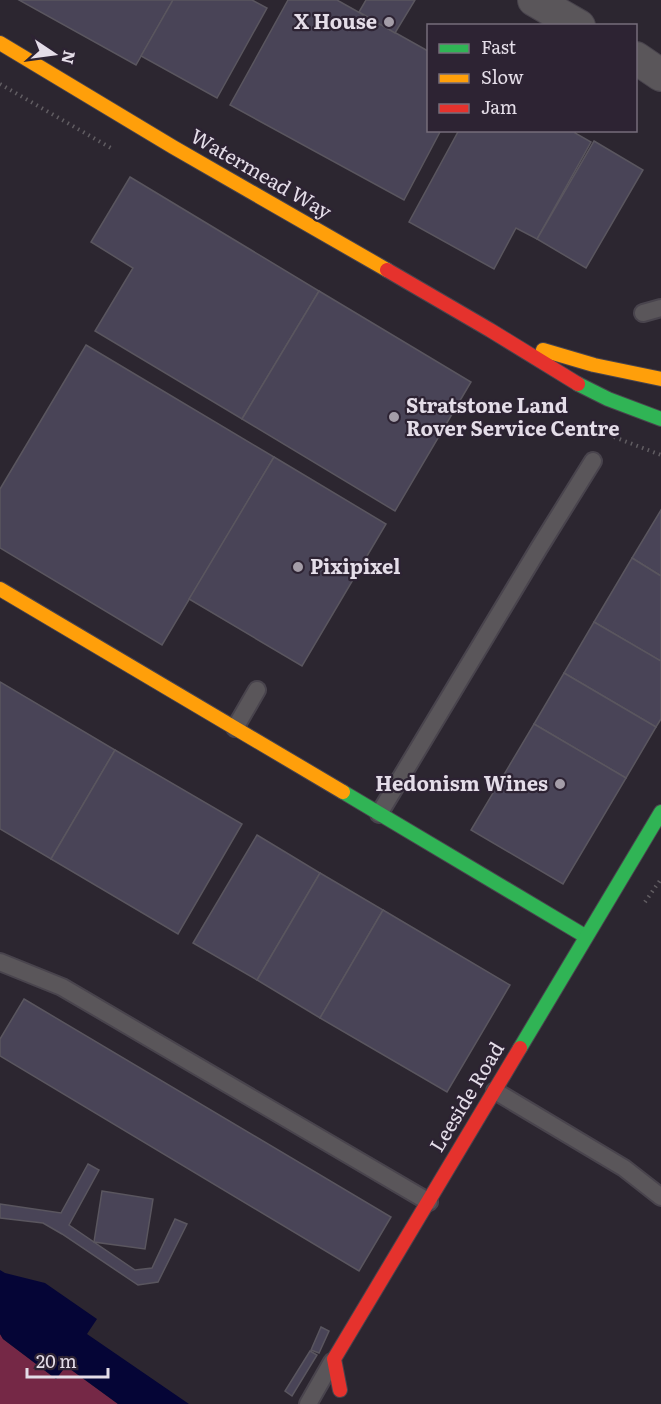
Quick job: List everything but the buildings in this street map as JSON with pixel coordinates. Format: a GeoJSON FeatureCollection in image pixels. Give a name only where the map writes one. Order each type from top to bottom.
{"type":"FeatureCollection","features":[{"type":"Feature","properties":{"kind":"street"},"geometry":{"type":"LineString","coordinates":[[534,0],[576,24]]}},
{"type":"Feature","properties":{"kind":"street","name":"Watermead Way"},"geometry":{"type":"LineString","coordinates":[[0,43],[505,337],[527,354],[576,384],[619,404],[661,419]]}},
{"type":"Feature","properties":{"kind":"street"},"geometry":{"type":"LineString","coordinates":[[637,59],[661,75]]}},
{"type":"Feature","properties":{"kind":"street","name":"Watermead Way"},"geometry":{"type":"LineString","coordinates":[[505,337],[584,363],[661,380]]}},
{"type":"Feature","properties":{"kind":"street"},"geometry":{"type":"LineString","coordinates":[[0,589],[585,936]]}},
{"type":"Feature","properties":{"kind":"street","name":"Leeside Road"},"geometry":{"type":"LineString","coordinates":[[334,1359],[661,812]]}},
{"type":"Feature","properties":{"kind":"street"},"geometry":{"type":"LineString","coordinates":[[334,1359],[340,1390]]}},
{"type":"Feature","properties":{"kind":"lane"},"geometry":{"type":"LineString","coordinates":[[643,313],[661,308]]}},
{"type":"Feature","properties":{"kind":"lane"},"geometry":{"type":"LineString","coordinates":[[379,814],[593,461]]}},
{"type":"Feature","properties":{"kind":"lane"},"geometry":{"type":"LineString","coordinates":[[235,728],[257,690]]}},
{"type":"Feature","properties":{"kind":"lane"},"geometry":{"type":"LineString","coordinates":[[0,962],[62,987],[429,1202]]}},
{"type":"Feature","properties":{"kind":"lane"},"geometry":{"type":"LineString","coordinates":[[495,1091],[624,1168],[661,1197]]}},
{"type":"Feature","properties":{"kind":"lane","name":"Leeside Road"},"geometry":{"type":"LineString","coordinates":[[308,1404],[334,1359]]}},
{"type":"Feature","properties":{"kind":"shaded area"},"geometry":{"type":"Polygon","coordinates":[[[0,1270],[45,1283],[97,1319],[87,1334],[189,1404],[118,1404],[66,1366],[56,1379],[3,1339],[0,1334],[0,1270]]]}},
{"type":"Feature","properties":{"kind":"shaded area"},"geometry":{"type":"Polygon","coordinates":[[[0,1334],[3,1339],[56,1379],[66,1366],[118,1404],[0,1404],[0,1334]]]}},
{"type":"Feature","properties":{"kind":"traffic: fast"},"geometry":{"type":"LineString","coordinates":[[578,384],[608,399],[661,419]]}},
{"type":"Feature","properties":{"kind":"traffic: fast"},"geometry":{"type":"LineString","coordinates":[[343,792],[585,936]]}},
{"type":"Feature","properties":{"kind":"traffic: fast"},"geometry":{"type":"LineString","coordinates":[[520,1048],[661,812]]}},
{"type":"Feature","properties":{"kind":"traffic: slow"},"geometry":{"type":"LineString","coordinates":[[0,43],[173,147],[387,270]]}},
{"type":"Feature","properties":{"kind":"traffic: slow"},"geometry":{"type":"LineString","coordinates":[[543,350],[594,365],[661,379]]}},
{"type":"Feature","properties":{"kind":"traffic: slow"},"geometry":{"type":"LineString","coordinates":[[0,589],[343,792]]}},
{"type":"Feature","properties":{"kind":"traffic: jam"},"geometry":{"type":"LineString","coordinates":[[387,270],[578,384]]}},
{"type":"Feature","properties":{"kind":"traffic: jam"},"geometry":{"type":"LineString","coordinates":[[340,1390],[334,1359],[520,1048]]}},
{"type":"Feature","properties":{"kind":"place","name":"X House"},"geometry":{"type":"Point","coordinates":[389,22]}},
{"type":"Feature","properties":{"kind":"place","name":"Stratstone Land Rover Service Centre"},"geometry":{"type":"Point","coordinates":[394,417]}},
{"type":"Feature","properties":{"kind":"place","name":"Pixipixel"},"geometry":{"type":"Point","coordinates":[298,567]}},
{"type":"Feature","properties":{"kind":"place","name":"Hedonism Wines"},"geometry":{"type":"Point","coordinates":[560,784]}}]}
